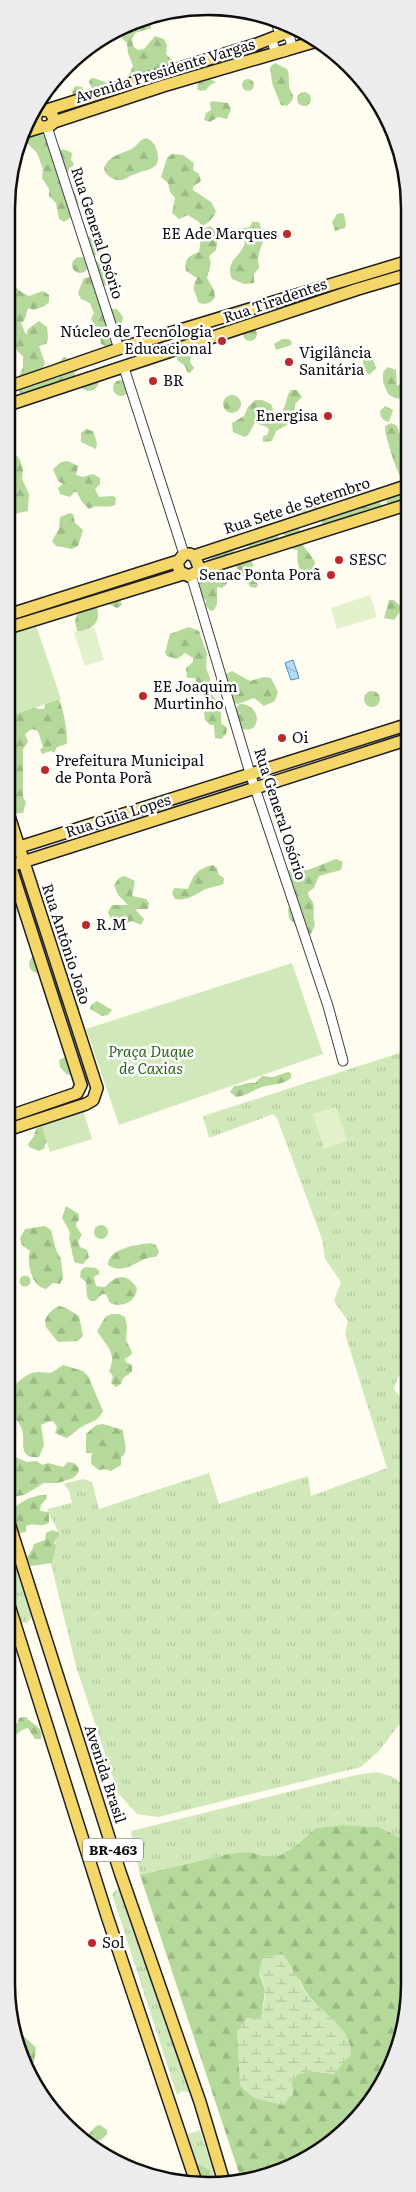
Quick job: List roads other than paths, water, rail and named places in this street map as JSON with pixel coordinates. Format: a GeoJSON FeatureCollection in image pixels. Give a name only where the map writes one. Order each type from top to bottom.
{"type":"FeatureCollection","features":[{"type":"Feature","properties":{"kind":"main road","name":"Avenida Presidente Vargas"},"geometry":{"type":"LineString","coordinates":[[42,109],[257,44],[285,32]]}},
{"type":"Feature","properties":{"kind":"main road","name":"Avenida Presidente Vargas"},"geometry":{"type":"LineString","coordinates":[[32,130],[181,81],[309,44]]}},
{"type":"Feature","properties":{"kind":"main road","name":"Rua General Osório"},"geometry":{"type":"LineString","coordinates":[[38,117],[37,123],[47,126],[53,116],[41,111]]}},
{"type":"Feature","properties":{"kind":"main road","name":"Rua Tiradentes"},"geometry":{"type":"LineString","coordinates":[[15,385],[119,349],[401,263]]}},
{"type":"Feature","properties":{"kind":"main road","name":"Rua Tiradentes"},"geometry":{"type":"LineString","coordinates":[[15,404],[401,277]]}},
{"type":"Feature","properties":{"kind":"main road"},"geometry":{"type":"LineString","coordinates":[[246,311],[251,325]]}},
{"type":"Feature","properties":{"kind":"main road"},"geometry":{"type":"LineString","coordinates":[[119,349],[133,354],[132,362],[123,368],[111,367],[109,362],[119,349]]}},
{"type":"Feature","properties":{"kind":"main road","name":"Rua Sete de Setembro"},"geometry":{"type":"LineString","coordinates":[[15,613],[401,488]]}},
{"type":"Feature","properties":{"kind":"main road","name":"Rua Sete de Setembro"},"geometry":{"type":"LineString","coordinates":[[15,626],[401,507]]}},
{"type":"Feature","properties":{"kind":"main road"},"geometry":{"type":"LineString","coordinates":[[305,518],[310,535]]}},
{"type":"Feature","properties":{"kind":"main road"},"geometry":{"type":"LineString","coordinates":[[185,557],[198,562],[191,573],[177,568],[185,557]]}},
{"type":"Feature","properties":{"kind":"main road","name":"Rua Guia Lopes"},"geometry":{"type":"LineString","coordinates":[[15,849],[401,726]]}},
{"type":"Feature","properties":{"kind":"main road","name":"Rua Guia Lopes"},"geometry":{"type":"LineString","coordinates":[[15,863],[24,862],[401,741]]}},
{"type":"Feature","properties":{"kind":"main road","name":"Rua Antônio João"},"geometry":{"type":"LineString","coordinates":[[15,852],[24,862],[98,1088],[93,1100],[86,1104],[15,1127]]}},
{"type":"Feature","properties":{"kind":"main road","name":"Rua Antônio João"},"geometry":{"type":"LineString","coordinates":[[15,885],[81,1085],[77,1093],[15,1113]]}},
{"type":"Feature","properties":{"kind":"main road","name":"Avenida Brasil"},"geometry":{"type":"LineString","coordinates":[[15,1543],[120,1872],[200,2102],[222,2177]]}},
{"type":"Feature","properties":{"kind":"main road","name":"BR-463"},"geometry":{"type":"LineString","coordinates":[[15,1624],[107,1916],[194,2177]]}},
{"type":"Feature","properties":{"kind":"street"},"geometry":{"type":"LineString","coordinates":[[279,29],[280,33],[291,40],[290,47],[286,52],[278,50],[273,45],[280,33]]}},
{"type":"Feature","properties":{"kind":"street","name":"Rua General Osório"},"geometry":{"type":"LineString","coordinates":[[47,126],[119,349]]}},
{"type":"Feature","properties":{"kind":"street"},"geometry":{"type":"LineString","coordinates":[[123,368],[185,557]]}},
{"type":"Feature","properties":{"kind":"street","name":"Rua General Osório"},"geometry":{"type":"LineString","coordinates":[[191,573],[250,773],[328,1006],[343,1061]]}},
{"type":"Feature","properties":{"kind":"water"},"geometry":{"type":"Polygon","coordinates":[[[293,660],[299,678],[291,680],[285,663],[293,660]]]}},
{"type":"Feature","properties":{"kind":"place","name":"EE Ade Marques"},"geometry":{"type":"Point","coordinates":[287,234]}},
{"type":"Feature","properties":{"kind":"place","name":"Núcleo de Tecnologia Educacional"},"geometry":{"type":"Point","coordinates":[222,341]}},
{"type":"Feature","properties":{"kind":"place","name":"Vigilância Sanitária"},"geometry":{"type":"Point","coordinates":[289,362]}},
{"type":"Feature","properties":{"kind":"place","name":"BR"},"geometry":{"type":"Point","coordinates":[153,381]}},
{"type":"Feature","properties":{"kind":"place","name":"Energisa"},"geometry":{"type":"Point","coordinates":[328,416]}},
{"type":"Feature","properties":{"kind":"place","name":"SESC"},"geometry":{"type":"Point","coordinates":[339,560]}},
{"type":"Feature","properties":{"kind":"place","name":"Senac Ponta Porã"},"geometry":{"type":"Point","coordinates":[331,575]}},
{"type":"Feature","properties":{"kind":"place","name":"EE Joaquim Murtinho"},"geometry":{"type":"Point","coordinates":[143,696]}},
{"type":"Feature","properties":{"kind":"place","name":"Oi"},"geometry":{"type":"Point","coordinates":[282,738]}},
{"type":"Feature","properties":{"kind":"place","name":"Prefeitura Municipal de Ponta Porã"},"geometry":{"type":"Point","coordinates":[45,770]}},
{"type":"Feature","properties":{"kind":"place","name":"R.M"},"geometry":{"type":"Point","coordinates":[86,925]}},
{"type":"Feature","properties":{"kind":"place","name":"Sol"},"geometry":{"type":"Point","coordinates":[92,1943]}},
{"type":"Feature","properties":{"kind":"park label","name":"Praça Duque de Caxias"},"geometry":{"type":"Point","coordinates":[151,1060]}}]}
